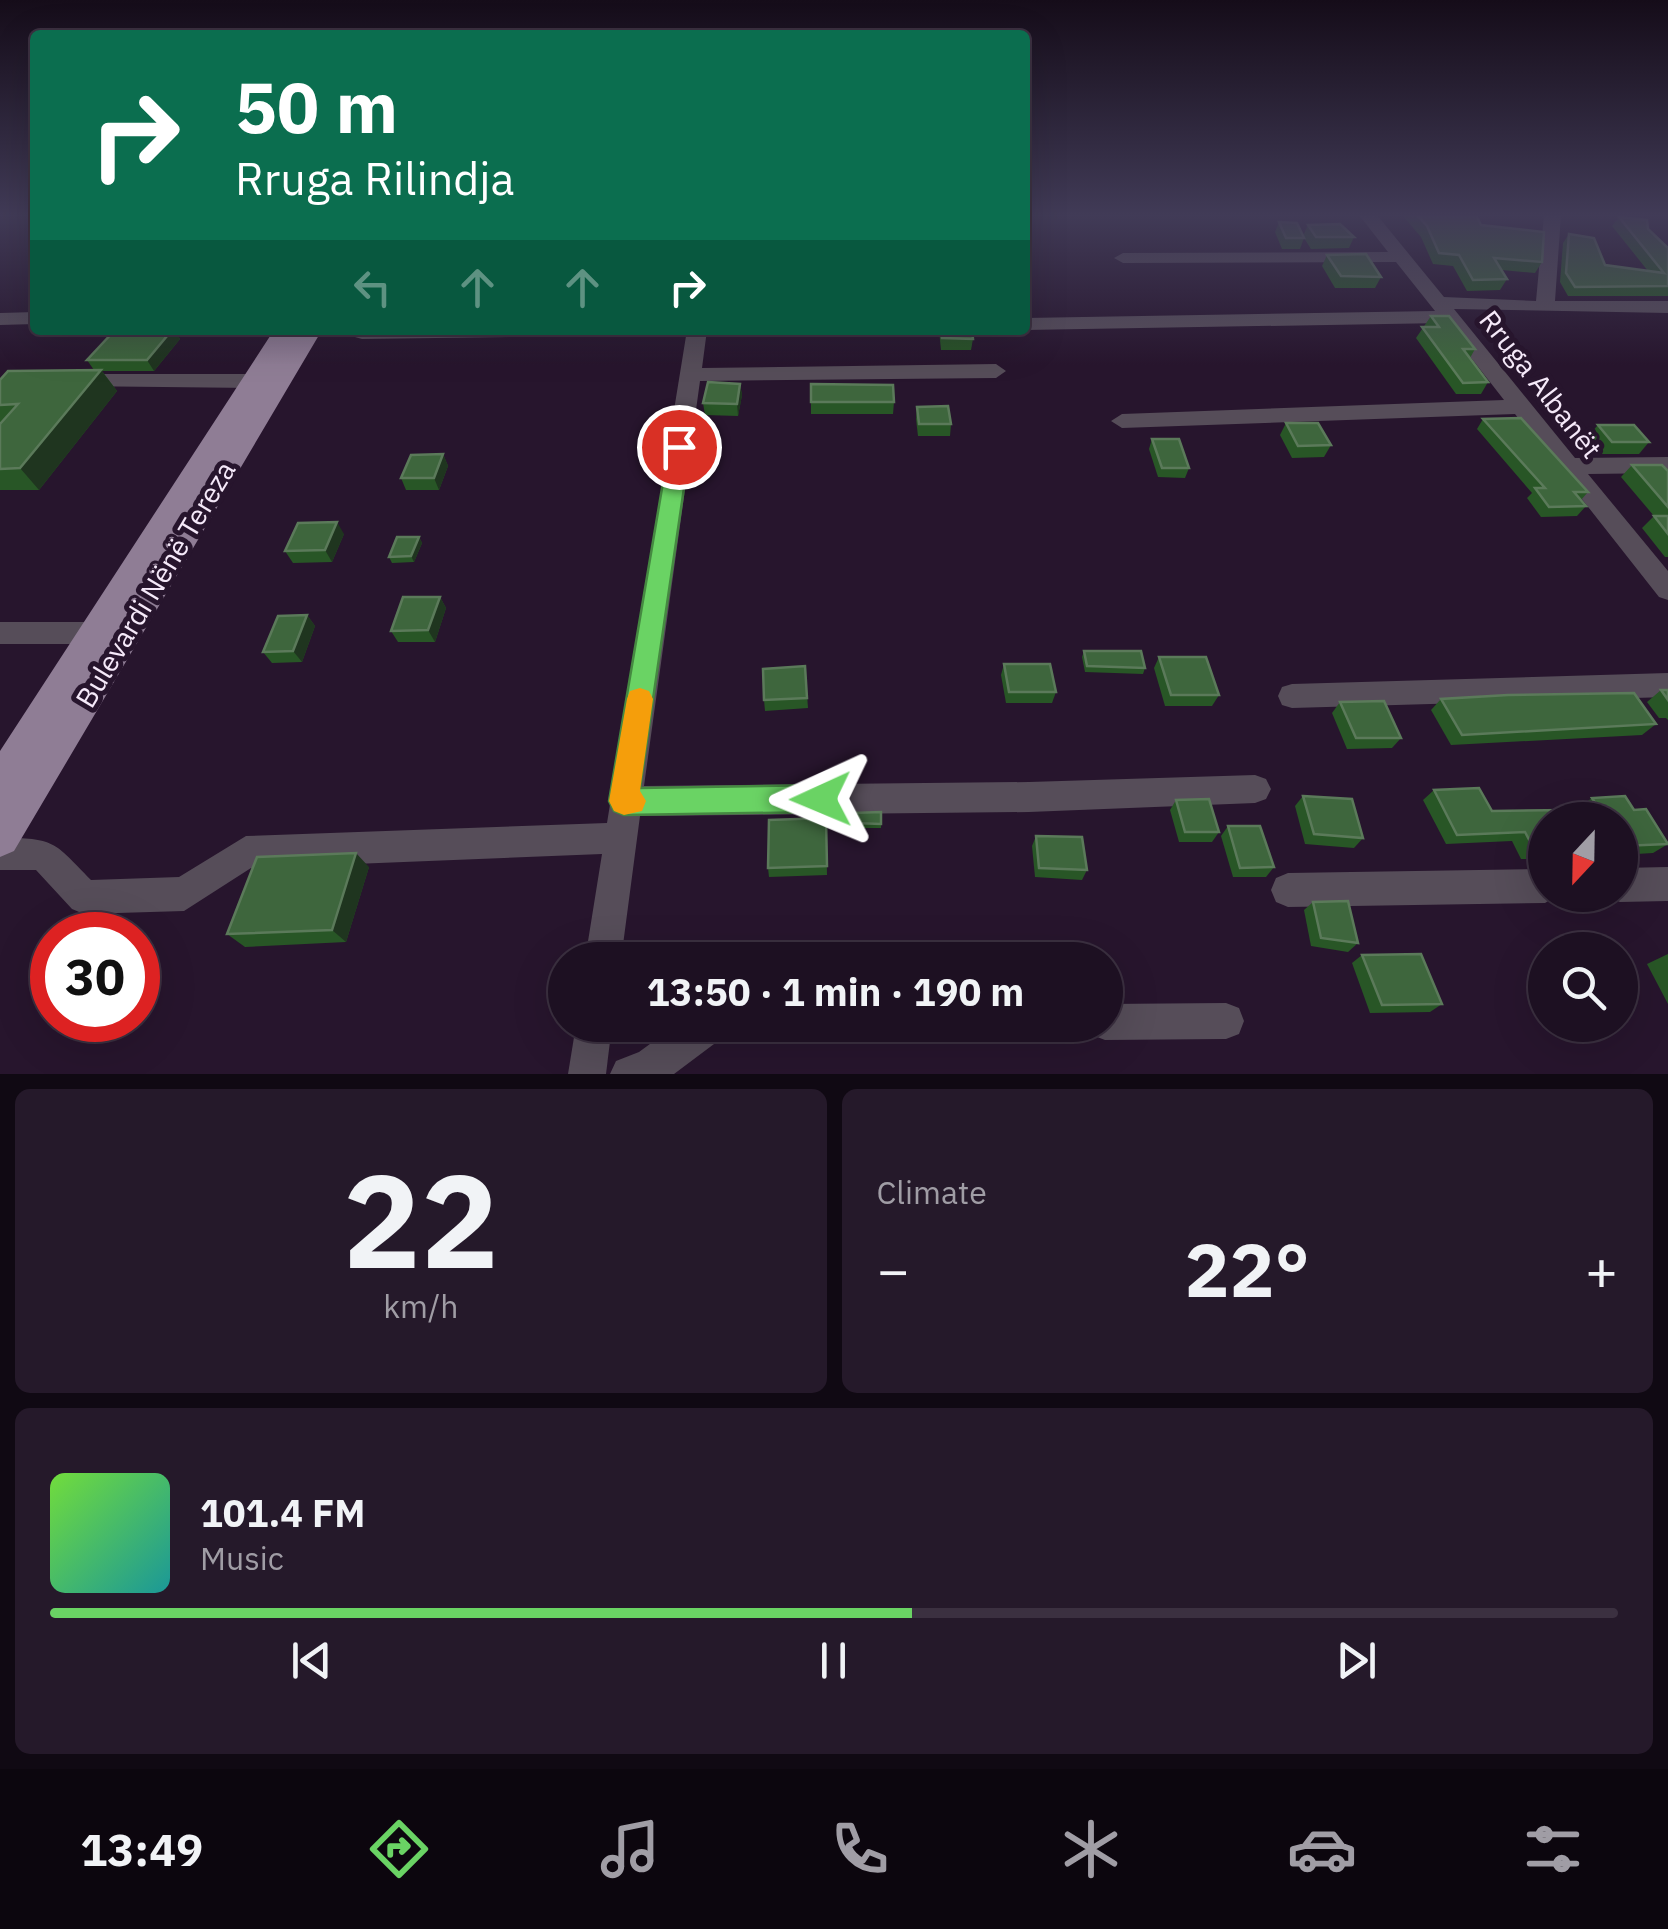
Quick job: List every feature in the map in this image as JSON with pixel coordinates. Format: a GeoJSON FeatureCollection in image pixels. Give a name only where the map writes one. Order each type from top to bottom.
{"type":"FeatureCollection","features":[{"type":"Feature","properties":{"kind":"main road","name":"Bulevardi Nënë Tereza"},"geometry":{"type":"LineString","coordinates":[[0,783],[283,335]]}},
{"type":"Feature","properties":{"kind":"main road","name":"Bulevardi Nënë Tereza"},"geometry":{"type":"LineString","coordinates":[[0,838],[307,335]]}},
{"type":"Feature","properties":{"kind":"street","name":"Rruga Albanët"},"geometry":{"type":"LineString","coordinates":[[1408,265],[1668,590]]}},
{"type":"Feature","properties":{"kind":"street"},"geometry":{"type":"LineString","coordinates":[[1545,306],[1549,265]]}},
{"type":"Feature","properties":{"kind":"street"},"geometry":{"type":"LineString","coordinates":[[1030,324],[1545,306],[1668,307]]}},
{"type":"Feature","properties":{"kind":"street"},"geometry":{"type":"LineString","coordinates":[[0,318],[30,318]]}},
{"type":"Feature","properties":{"kind":"street"},"geometry":{"type":"LineString","coordinates":[[605,942],[696,335]]}},
{"type":"Feature","properties":{"kind":"street"},"geometry":{"type":"LineString","coordinates":[[691,375],[996,371]]}},
{"type":"Feature","properties":{"kind":"street"},"geometry":{"type":"LineString","coordinates":[[58,382],[254,381]]}},
{"type":"Feature","properties":{"kind":"street"},"geometry":{"type":"LineString","coordinates":[[1122,420],[1521,406]]}},
{"type":"Feature","properties":{"kind":"street"},"geometry":{"type":"LineString","coordinates":[[1568,466],[1668,466]]}},
{"type":"Feature","properties":{"kind":"street"},"geometry":{"type":"LineString","coordinates":[[0,634],[94,633]]}},
{"type":"Feature","properties":{"kind":"street"},"geometry":{"type":"LineString","coordinates":[[1292,696],[1668,685]]}},
{"type":"Feature","properties":{"kind":"street"},"geometry":{"type":"LineString","coordinates":[[624,801],[1030,797],[1255,788]]}},
{"type":"Feature","properties":{"kind":"street"},"geometry":{"type":"LineString","coordinates":[[0,854],[43,854],[84,897],[184,894],[246,852],[619,838]]}},
{"type":"Feature","properties":{"kind":"street"},"geometry":{"type":"LineString","coordinates":[[1638,885],[1668,884]]}},
{"type":"Feature","properties":{"kind":"street"},"geometry":{"type":"LineString","coordinates":[[1288,890],[1528,886]]}},
{"type":"Feature","properties":{"kind":"street"},"geometry":{"type":"LineString","coordinates":[[1123,1022],[1226,1021]]}},
{"type":"Feature","properties":{"kind":"street"},"geometry":{"type":"LineString","coordinates":[[589,1074],[592,1042]]}},
{"type":"Feature","properties":{"kind":"street"},"geometry":{"type":"LineString","coordinates":[[629,1074],[648,1070],[688,1042]]}},
{"type":"Feature","properties":{"kind":"building"},"geometry":{"type":"Polygon","coordinates":[[[1334,265],[1373,265],[1381,277],[1341,276],[1334,265]]]}},
{"type":"Feature","properties":{"kind":"building"},"geometry":{"type":"Polygon","coordinates":[[[1465,265],[1498,265],[1507,279],[1473,280],[1465,265]]]}},
{"type":"Feature","properties":{"kind":"building"},"geometry":{"type":"Polygon","coordinates":[[[1567,265],[1606,265],[1664,273],[1658,265],[1668,265],[1668,286],[1575,287],[1566,273],[1567,265]]]}},
{"type":"Feature","properties":{"kind":"building"},"geometry":{"type":"Polygon","coordinates":[[[1431,316],[1449,316],[1475,349],[1463,349],[1488,382],[1463,383],[1422,327],[1439,327],[1431,316]]]}},
{"type":"Feature","properties":{"kind":"building"},"geometry":{"type":"Polygon","coordinates":[[[110,335],[168,335],[147,360],[87,360],[110,335]]]}},
{"type":"Feature","properties":{"kind":"building"},"geometry":{"type":"Polygon","coordinates":[[[942,335],[973,335],[973,339],[942,335]]]}},
{"type":"Feature","properties":{"kind":"building"},"geometry":{"type":"Polygon","coordinates":[[[101,370],[20,468],[0,469],[0,424],[18,404],[0,405],[0,380],[8,371],[101,370]]]}},
{"type":"Feature","properties":{"kind":"building"},"geometry":{"type":"Polygon","coordinates":[[[708,382],[740,384],[737,404],[703,403],[708,382]]]}},
{"type":"Feature","properties":{"kind":"building"},"geometry":{"type":"Polygon","coordinates":[[[811,384],[893,385],[894,402],[811,402],[811,384]]]}},
{"type":"Feature","properties":{"kind":"building"},"geometry":{"type":"Polygon","coordinates":[[[948,406],[951,424],[919,424],[917,407],[948,406]]]}},
{"type":"Feature","properties":{"kind":"building"},"geometry":{"type":"Polygon","coordinates":[[[1521,418],[1588,492],[1574,492],[1586,506],[1549,507],[1535,488],[1545,488],[1483,419],[1521,418]]]}},
{"type":"Feature","properties":{"kind":"building"},"geometry":{"type":"Polygon","coordinates":[[[1286,423],[1318,423],[1331,445],[1298,446],[1286,423]]]}},
{"type":"Feature","properties":{"kind":"building"},"geometry":{"type":"Polygon","coordinates":[[[1598,425],[1634,425],[1649,442],[1612,442],[1598,425]]]}},
{"type":"Feature","properties":{"kind":"building"},"geometry":{"type":"Polygon","coordinates":[[[1152,439],[1179,439],[1189,468],[1162,468],[1152,439]]]}},
{"type":"Feature","properties":{"kind":"building"},"geometry":{"type":"Polygon","coordinates":[[[443,454],[434,478],[401,478],[411,455],[443,454]]]}},
{"type":"Feature","properties":{"kind":"building"},"geometry":{"type":"Polygon","coordinates":[[[1632,465],[1662,465],[1668,471],[1668,507],[1632,465]]]}},
{"type":"Feature","properties":{"kind":"building"},"geometry":{"type":"Polygon","coordinates":[[[1654,516],[1668,516],[1668,534],[1654,516]]]}},
{"type":"Feature","properties":{"kind":"building"},"geometry":{"type":"Polygon","coordinates":[[[337,522],[325,550],[285,551],[298,523],[337,522]]]}},
{"type":"Feature","properties":{"kind":"building"},"geometry":{"type":"Polygon","coordinates":[[[397,537],[419,537],[411,556],[389,557],[397,537]]]}},
{"type":"Feature","properties":{"kind":"building"},"geometry":{"type":"Polygon","coordinates":[[[403,597],[440,597],[428,630],[391,631],[403,597]]]}},
{"type":"Feature","properties":{"kind":"building"},"geometry":{"type":"Polygon","coordinates":[[[307,615],[293,651],[263,652],[278,616],[307,615]]]}},
{"type":"Feature","properties":{"kind":"building"},"geometry":{"type":"Polygon","coordinates":[[[1084,651],[1141,651],[1145,668],[1087,666],[1084,651]]]}},
{"type":"Feature","properties":{"kind":"building"},"geometry":{"type":"Polygon","coordinates":[[[1159,657],[1206,657],[1219,695],[1171,695],[1159,657]]]}},
{"type":"Feature","properties":{"kind":"building"},"geometry":{"type":"Polygon","coordinates":[[[1004,664],[1050,664],[1056,692],[1009,692],[1004,664]]]}},
{"type":"Feature","properties":{"kind":"building"},"geometry":{"type":"Polygon","coordinates":[[[805,666],[807,698],[764,700],[763,669],[805,666]]]}},
{"type":"Feature","properties":{"kind":"building"},"geometry":{"type":"Polygon","coordinates":[[[1634,693],[1656,724],[1462,735],[1441,699],[1508,695],[1634,693]]]}},
{"type":"Feature","properties":{"kind":"building"},"geometry":{"type":"Polygon","coordinates":[[[1384,701],[1401,738],[1356,738],[1340,702],[1384,701]]]}},
{"type":"Feature","properties":{"kind":"building"},"geometry":{"type":"Polygon","coordinates":[[[1479,788],[1492,811],[1528,811],[1528,838],[1525,832],[1457,835],[1434,790],[1479,788]]]}},
{"type":"Feature","properties":{"kind":"building"},"geometry":{"type":"Polygon","coordinates":[[[1303,796],[1352,799],[1363,838],[1314,834],[1303,796]]]}},
{"type":"Feature","properties":{"kind":"building"},"geometry":{"type":"Polygon","coordinates":[[[1625,796],[1629,802],[1595,802],[1592,798],[1625,796]]]}},
{"type":"Feature","properties":{"kind":"building"},"geometry":{"type":"Polygon","coordinates":[[[1209,799],[1219,832],[1185,832],[1176,800],[1209,799]]]}},
{"type":"Feature","properties":{"kind":"building"},"geometry":{"type":"Polygon","coordinates":[[[1646,809],[1668,844],[1638,845],[1638,810],[1646,809]]]}},
{"type":"Feature","properties":{"kind":"building"},"geometry":{"type":"Polygon","coordinates":[[[881,812],[881,824],[853,823],[853,813],[881,812]]]}},
{"type":"Feature","properties":{"kind":"building"},"geometry":{"type":"Polygon","coordinates":[[[826,818],[827,866],[768,868],[769,820],[826,818]]]}},
{"type":"Feature","properties":{"kind":"building"},"geometry":{"type":"Polygon","coordinates":[[[1228,826],[1260,826],[1274,867],[1240,868],[1228,826]]]}},
{"type":"Feature","properties":{"kind":"building"},"geometry":{"type":"Polygon","coordinates":[[[1036,836],[1082,837],[1087,870],[1039,868],[1036,836]]]}},
{"type":"Feature","properties":{"kind":"building"},"geometry":{"type":"Polygon","coordinates":[[[356,853],[332,930],[227,934],[257,857],[356,853]]]}},
{"type":"Feature","properties":{"kind":"building"},"geometry":{"type":"Polygon","coordinates":[[[1348,901],[1358,943],[1321,938],[1313,902],[1348,901]]]}},
{"type":"Feature","properties":{"kind":"building"},"geometry":{"type":"Polygon","coordinates":[[[1421,954],[1442,1004],[1382,1005],[1362,955],[1421,954]]]}},
{"type":"Feature","properties":{"kind":"slow traffic"},"geometry":{"type":"LineString","coordinates":[[632,801],[624,801],[640,699]]}},
{"type":"Feature","properties":{"kind":"route"},"geometry":{"type":"LineString","coordinates":[[679,447],[624,801],[821,799]]}}]}
